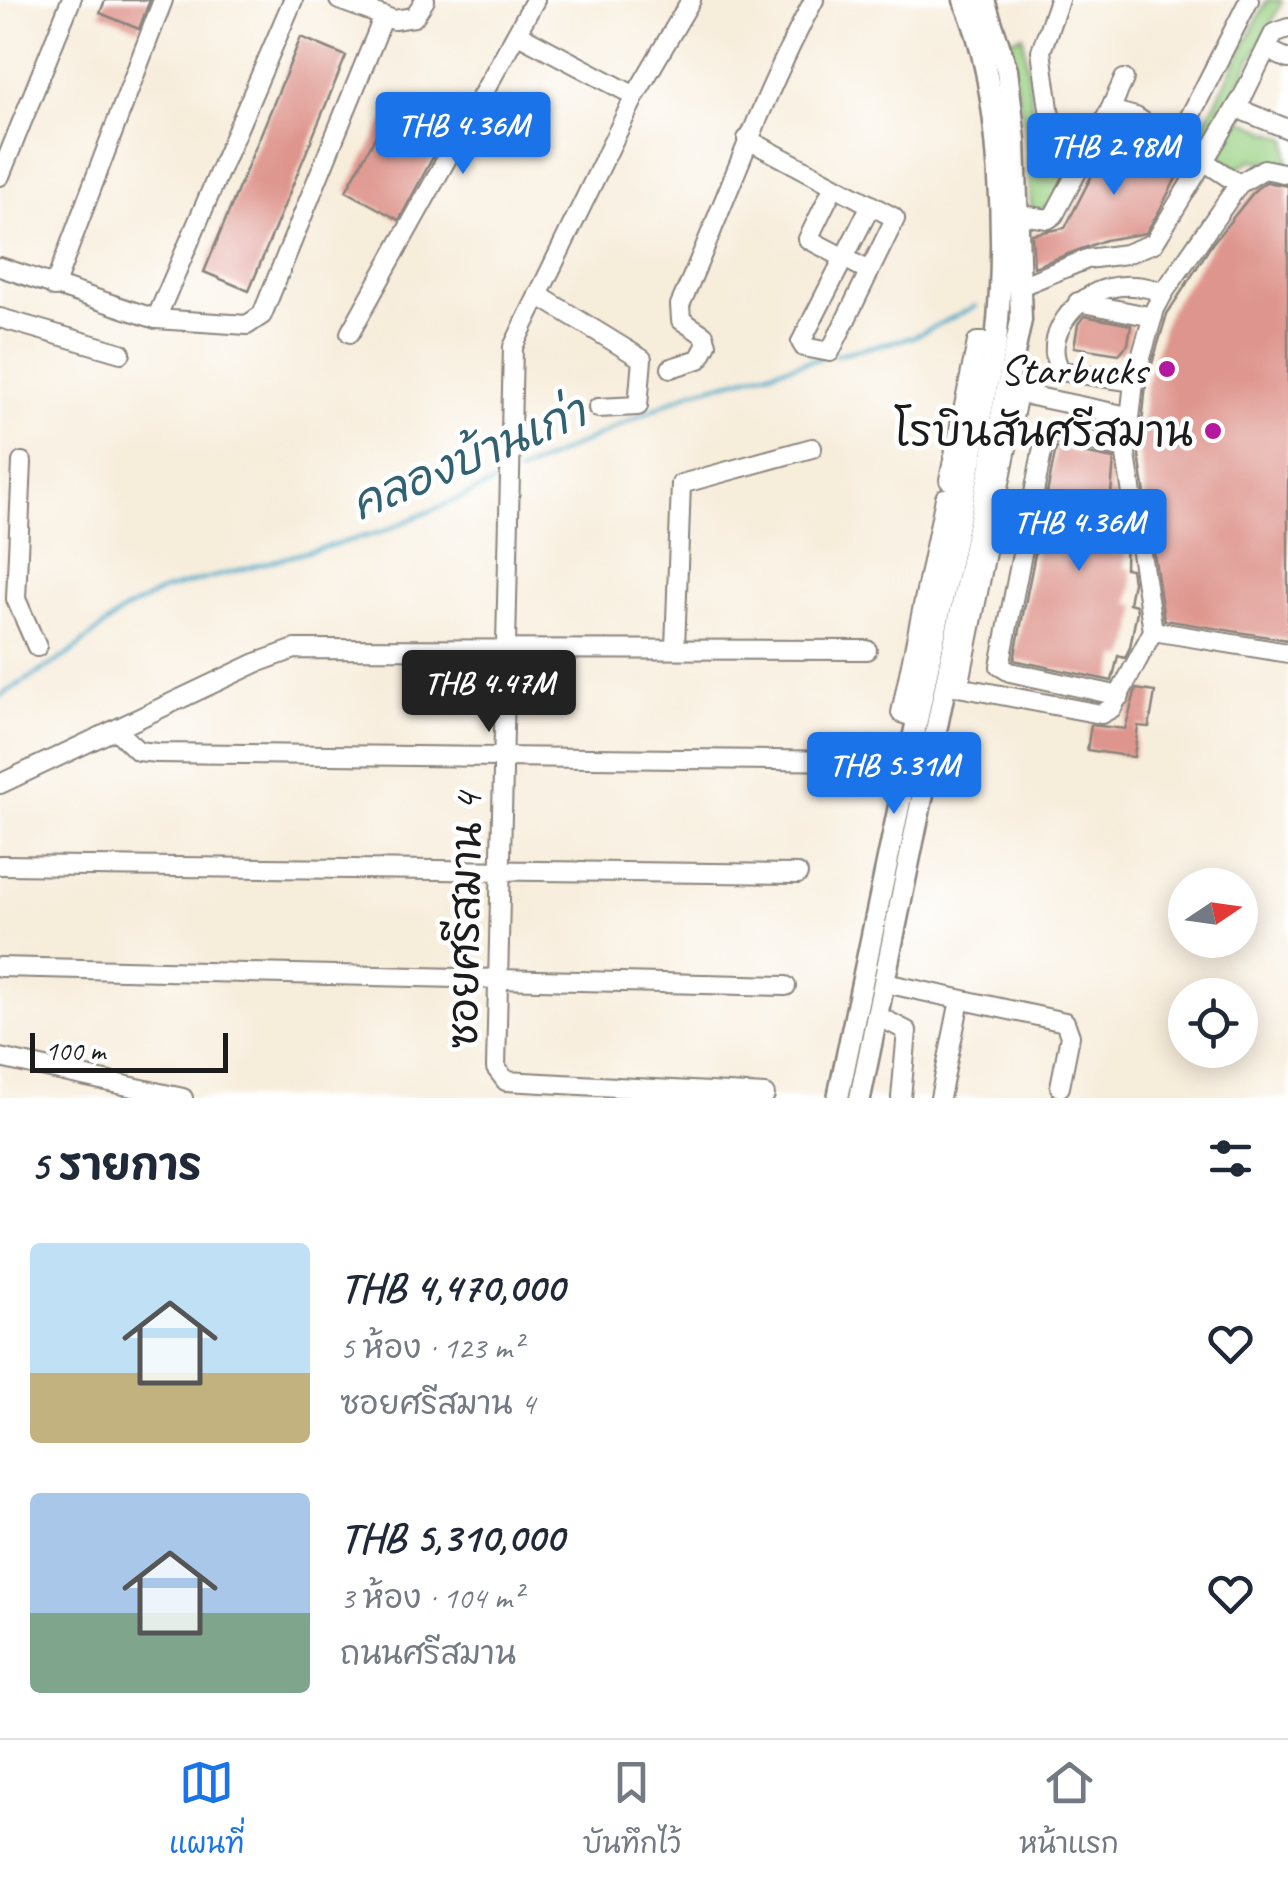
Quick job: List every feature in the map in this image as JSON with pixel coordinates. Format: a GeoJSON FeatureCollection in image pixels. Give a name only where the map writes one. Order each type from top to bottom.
{"type":"FeatureCollection","features":[{"type":"Feature","properties":{"kind":"main road"},"geometry":{"type":"LineString","coordinates":[[838,1098],[996,342],[1000,262],[993,140],[981,50],[964,0]]}},
{"type":"Feature","properties":{"kind":"main road"},"geometry":{"type":"LineString","coordinates":[[860,1098],[954,686],[1013,392],[1022,285],[1021,215],[1007,70],[984,0]]}},
{"type":"Feature","properties":{"kind":"street"},"geometry":{"type":"LineString","coordinates":[[0,176],[70,0]]}},
{"type":"Feature","properties":{"kind":"street"},"geometry":{"type":"LineString","coordinates":[[54,287],[163,0]]}},
{"type":"Feature","properties":{"kind":"street"},"geometry":{"type":"LineString","coordinates":[[156,318],[293,0]]}},
{"type":"Feature","properties":{"kind":"street"},"geometry":{"type":"LineString","coordinates":[[340,0],[408,20],[425,0]]}},
{"type":"Feature","properties":{"kind":"street"},"geometry":{"type":"LineString","coordinates":[[350,333],[536,0]]}},
{"type":"Feature","properties":{"kind":"street","name":"ซอยศรีสมาน 4"},"geometry":{"type":"LineString","coordinates":[[691,0],[635,96],[513,347],[507,470],[496,1068],[500,1079],[765,1095]]}},
{"type":"Feature","properties":{"kind":"street"},"geometry":{"type":"LineString","coordinates":[[670,368],[699,359],[707,344],[704,335],[680,320],[678,312],[738,174],[747,138],[814,0]]}},
{"type":"Feature","properties":{"kind":"street"},"geometry":{"type":"LineString","coordinates":[[1060,0],[1041,51],[1056,159],[1076,173]]}},
{"type":"Feature","properties":{"kind":"street"},"geometry":{"type":"LineString","coordinates":[[1177,142],[1249,0]]}},
{"type":"Feature","properties":{"kind":"street"},"geometry":{"type":"LineString","coordinates":[[0,267],[156,318],[247,325],[262,315],[384,16]]}},
{"type":"Feature","properties":{"kind":"street"},"geometry":{"type":"LineString","coordinates":[[1022,285],[1087,259],[1126,254],[1154,244],[1236,108],[1274,32],[1288,28]]}},
{"type":"Feature","properties":{"kind":"street"},"geometry":{"type":"LineString","coordinates":[[518,34],[635,96]]}},
{"type":"Feature","properties":{"kind":"street"},"geometry":{"type":"LineString","coordinates":[[1268,50],[1288,59]]}},
{"type":"Feature","properties":{"kind":"street"},"geometry":{"type":"LineString","coordinates":[[1021,215],[1051,218],[1124,79]]}},
{"type":"Feature","properties":{"kind":"street"},"geometry":{"type":"LineString","coordinates":[[1236,108],[1288,129]]}},
{"type":"Feature","properties":{"kind":"street"},"geometry":{"type":"LineString","coordinates":[[1110,110],[1136,117],[1239,184]]}},
{"type":"Feature","properties":{"kind":"street"},"geometry":{"type":"LineString","coordinates":[[747,138],[834,186],[871,205],[893,217],[894,222],[830,352],[804,347],[801,342],[871,205]]}},
{"type":"Feature","properties":{"kind":"street"},"geometry":{"type":"LineString","coordinates":[[1128,416],[1013,392],[1000,483],[954,686],[1101,714],[1112,708],[1120,696],[1153,631],[1126,449],[1134,382],[1153,317],[1164,292],[1239,184],[1264,170],[1288,174]]}},
{"type":"Feature","properties":{"kind":"street"},"geometry":{"type":"LineString","coordinates":[[834,186],[808,239],[869,270]]}},
{"type":"Feature","properties":{"kind":"street"},"geometry":{"type":"LineString","coordinates":[[1126,254],[1138,285]]}},
{"type":"Feature","properties":{"kind":"street"},"geometry":{"type":"LineString","coordinates":[[1134,382],[1058,367],[1056,336],[1077,302],[1107,288],[1138,285],[1164,292]]}},
{"type":"Feature","properties":{"kind":"street"},"geometry":{"type":"LineString","coordinates":[[538,295],[642,359],[638,406],[598,408]]}},
{"type":"Feature","properties":{"kind":"street"},"geometry":{"type":"LineString","coordinates":[[1077,302],[1153,317]]}},
{"type":"Feature","properties":{"kind":"street"},"geometry":{"type":"LineString","coordinates":[[0,318],[121,352]]}},
{"type":"Feature","properties":{"kind":"street"},"geometry":{"type":"LineString","coordinates":[[1120,696],[1001,668],[1048,433],[1126,449]]}},
{"type":"Feature","properties":{"kind":"street"},"geometry":{"type":"LineString","coordinates":[[676,648],[682,484],[812,448]]}},
{"type":"Feature","properties":{"kind":"street"},"geometry":{"type":"LineString","coordinates":[[22,462],[8,600],[38,647]]}},
{"type":"Feature","properties":{"kind":"street"},"geometry":{"type":"LineString","coordinates":[[1000,483],[1035,488]]}},
{"type":"Feature","properties":{"kind":"street"},"geometry":{"type":"LineString","coordinates":[[1153,631],[1288,653]]}},
{"type":"Feature","properties":{"kind":"street"},"geometry":{"type":"LineString","coordinates":[[0,784],[256,663],[295,649],[868,650]]}},
{"type":"Feature","properties":{"kind":"street"},"geometry":{"type":"LineString","coordinates":[[116,730],[138,751],[157,753],[851,761]]}},
{"type":"Feature","properties":{"kind":"street"},"geometry":{"type":"LineString","coordinates":[[0,865],[798,874]]}},
{"type":"Feature","properties":{"kind":"street"},"geometry":{"type":"LineString","coordinates":[[0,967],[786,986]]}},
{"type":"Feature","properties":{"kind":"street"},"geometry":{"type":"LineString","coordinates":[[885,984],[1065,1022],[1070,1036],[1060,1088]]}},
{"type":"Feature","properties":{"kind":"street"},"geometry":{"type":"LineString","coordinates":[[940,1098],[960,1000]]}},
{"type":"Feature","properties":{"kind":"street"},"geometry":{"type":"LineString","coordinates":[[878,1016],[907,1031],[901,1098]]}},
{"type":"Feature","properties":{"kind":"street"},"geometry":{"type":"LineString","coordinates":[[0,1058],[183,1098]]}},
{"type":"Feature","properties":{"kind":"green space"},"geometry":{"type":"Polygon","coordinates":[[[1267,0],[1281,0],[1281,4],[1204,148],[1196,142],[1267,0]]]}},
{"type":"Feature","properties":{"kind":"green space"},"geometry":{"type":"Polygon","coordinates":[[[1023,35],[1039,161],[1067,177],[1052,206],[1032,213],[1024,123],[1006,41],[1023,35]]]}},
{"type":"Feature","properties":{"kind":"green space"},"geometry":{"type":"Polygon","coordinates":[[[1239,119],[1288,139],[1288,166],[1252,160],[1237,169],[1219,157],[1239,119]]]}},
{"type":"Feature","properties":{"kind":"building"},"geometry":{"type":"Polygon","coordinates":[[[105,0],[150,0],[139,29],[100,13],[105,0]]]}},
{"type":"Feature","properties":{"kind":"building"},"geometry":{"type":"Polygon","coordinates":[[[301,37],[346,56],[249,291],[204,272],[301,37]]]}},
{"type":"Feature","properties":{"kind":"building"},"geometry":{"type":"Polygon","coordinates":[[[387,115],[440,144],[399,220],[346,191],[387,115]]]}},
{"type":"Feature","properties":{"kind":"building"},"geometry":{"type":"Polygon","coordinates":[[[1117,126],[1184,163],[1158,213],[1146,233],[1105,240],[1034,267],[1032,234],[1065,228],[1117,126]]]}},
{"type":"Feature","properties":{"kind":"building","name":"โรบินสันศรีสมาน"},"geometry":{"type":"Polygon","coordinates":[[[1266,182],[1288,186],[1288,640],[1164,620],[1139,455],[1146,384],[1167,314],[1212,244],[1266,182]]]}},
{"type":"Feature","properties":{"kind":"building"},"geometry":{"type":"Polygon","coordinates":[[[1084,316],[1131,325],[1128,344],[1119,354],[1074,347],[1078,324],[1084,316]]]}},
{"type":"Feature","properties":{"kind":"building"},"geometry":{"type":"Polygon","coordinates":[[[1056,448],[1114,459],[1111,494],[1120,495],[1119,534],[1126,535],[1125,568],[1131,569],[1133,582],[1129,603],[1136,605],[1137,611],[1130,647],[1125,658],[1118,656],[1112,681],[1014,660],[1056,448]]]}},
{"type":"Feature","properties":{"kind":"building"},"geometry":{"type":"Polygon","coordinates":[[[1136,689],[1155,692],[1149,727],[1138,726],[1134,757],[1087,750],[1091,725],[1125,729],[1136,689]]]}},
{"type":"Feature","properties":{"kind":"waterway","name":"คลองบ้านเก่า"},"geometry":{"type":"LineString","coordinates":[[835,355],[913,337],[976,306]]}},
{"type":"Feature","properties":{"kind":"waterway","name":"คลองบ้านเก่า"},"geometry":{"type":"LineString","coordinates":[[518,473],[693,391],[821,358]]}},
{"type":"Feature","properties":{"kind":"waterway","name":"คลองบ้านเก่า"},"geometry":{"type":"LineString","coordinates":[[0,696],[69,654],[123,611],[164,590],[382,532],[504,479]]}},
{"type":"Feature","properties":{"kind":"place","name":"Starbucks"},"geometry":{"type":"Point","coordinates":[1167,369]}},
{"type":"Feature","properties":{"kind":"place","name":"โรบินสันศรีสมาน"},"geometry":{"type":"Point","coordinates":[1213,431]}}]}
